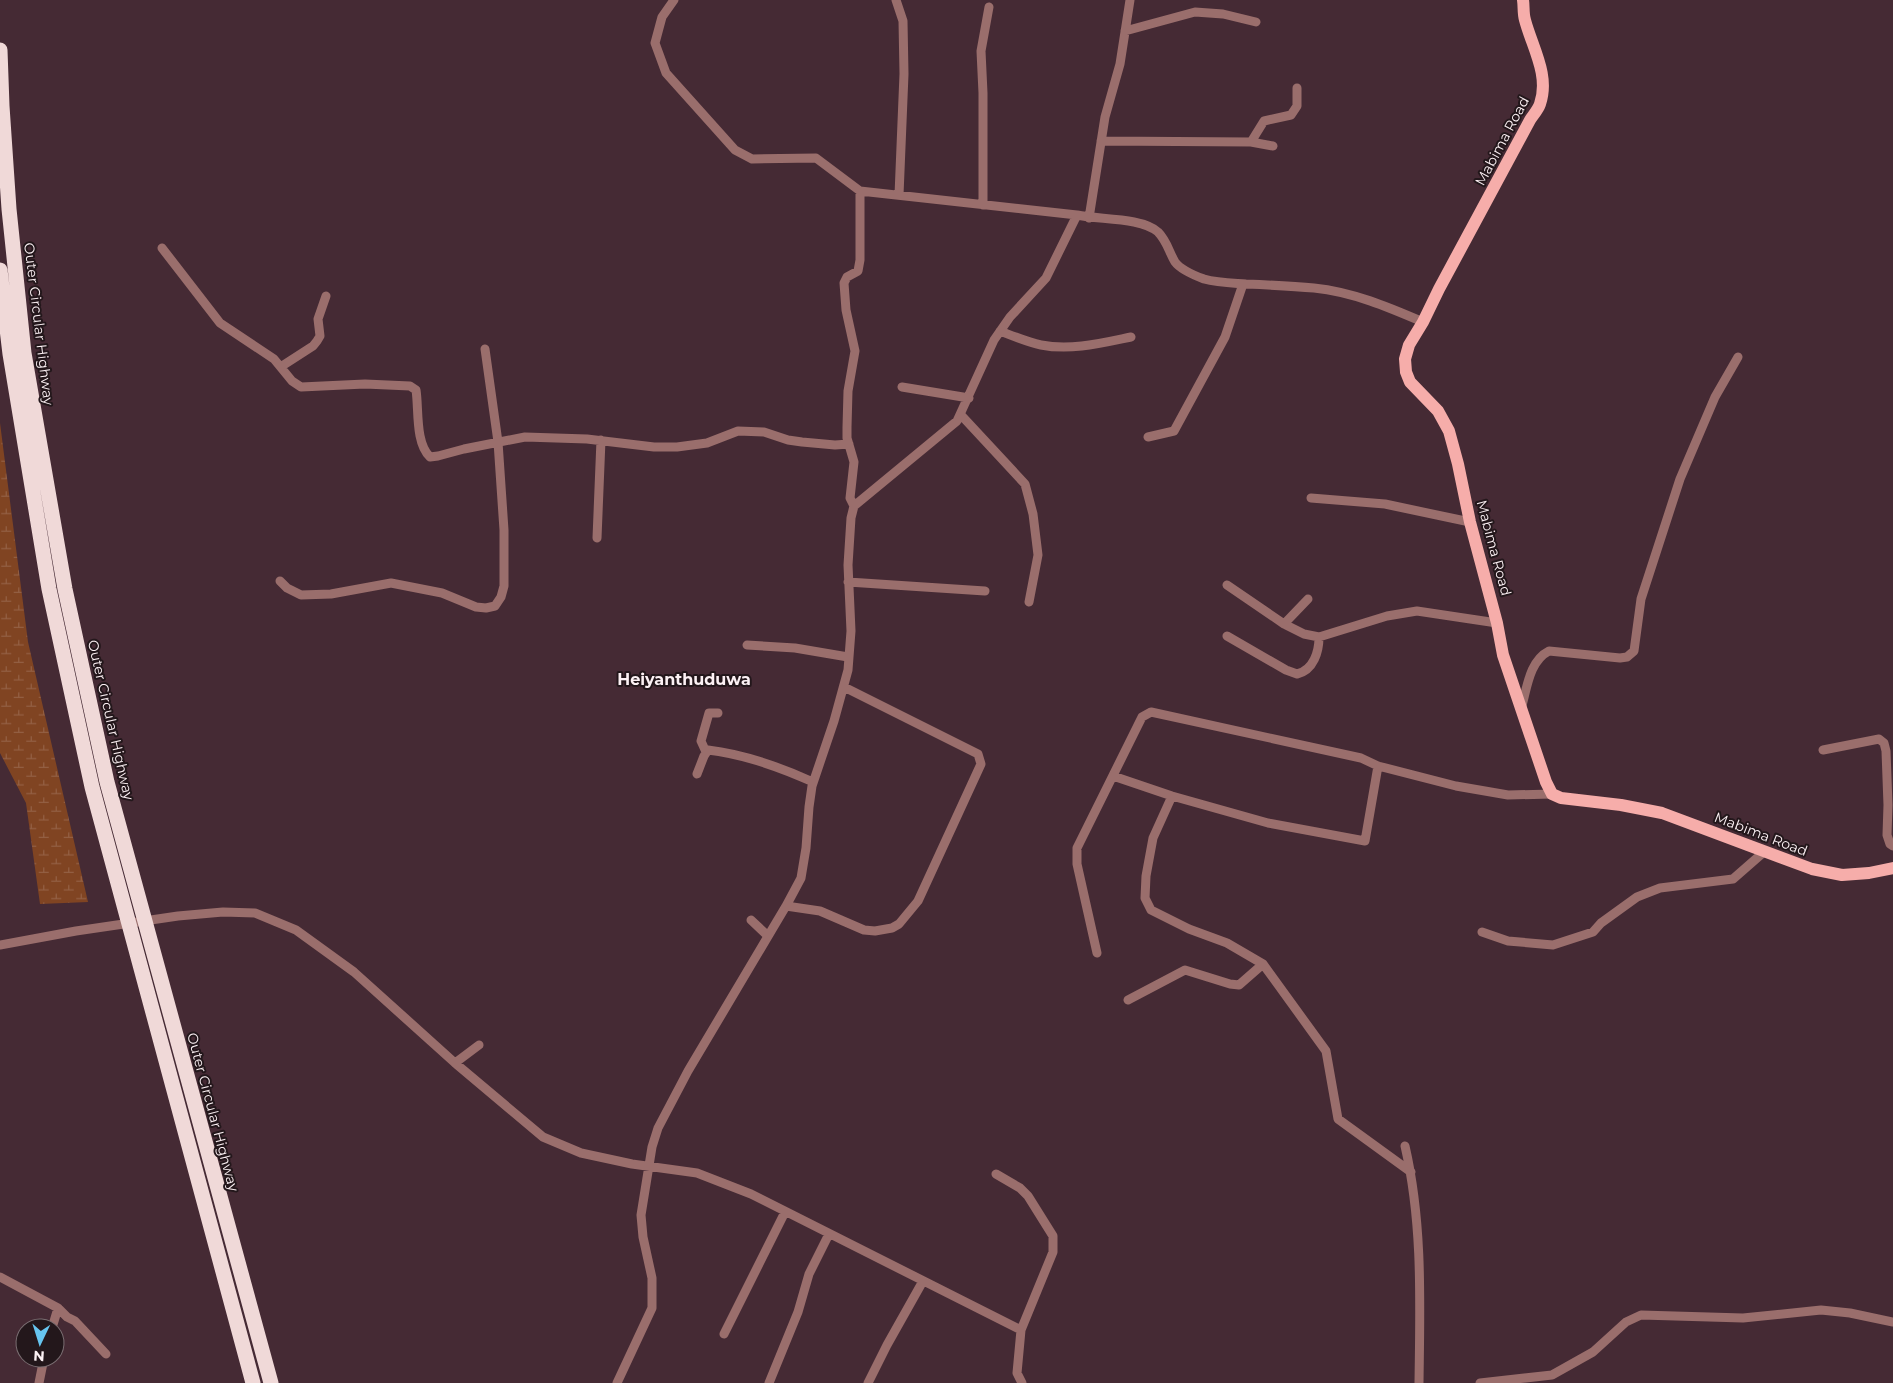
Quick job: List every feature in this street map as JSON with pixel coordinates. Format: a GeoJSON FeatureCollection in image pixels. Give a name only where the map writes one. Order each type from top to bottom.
{"type":"FeatureCollection","features":[{"type":"Feature","properties":{"kind":"highway","name":"Outer Circular Highway"},"geometry":{"type":"LineString","coordinates":[[0,50],[8,200],[24,353],[65,589],[107,782],[271,1383]]}},
{"type":"Feature","properties":{"kind":"highway"},"geometry":{"type":"LineString","coordinates":[[0,270],[10,354],[49,589],[92,787],[253,1383]]}},
{"type":"Feature","properties":{"kind":"main road","name":"Mabima Road"},"geometry":{"type":"LineString","coordinates":[[1523,0],[1525,19],[1538,55],[1542,76],[1543,92],[1540,105],[1458,252],[1410,345],[1405,359],[1406,372],[1410,382],[1438,411],[1449,431],[1470,522],[1497,623],[1503,655],[1546,782],[1552,794],[1561,798],[1621,805],[1662,814],[1812,869],[1842,875],[1869,873],[1893,868]]}},
{"type":"Feature","properties":{"kind":"street"},"geometry":{"type":"LineString","coordinates":[[674,0],[662,17],[655,43],[666,73],[735,150],[752,158],[816,158],[860,191],[1076,215],[1147,226],[1157,232],[1165,241],[1175,262],[1204,279],[1344,292],[1423,322]]}},
{"type":"Feature","properties":{"kind":"street"},"geometry":{"type":"LineString","coordinates":[[896,0],[902,21],[904,74],[900,195]]}},
{"type":"Feature","properties":{"kind":"street"},"geometry":{"type":"LineString","coordinates":[[1088,218],[1105,117],[1120,64],[1130,0]]}},
{"type":"Feature","properties":{"kind":"street"},"geometry":{"type":"LineString","coordinates":[[983,205],[981,51],[989,7]]}},
{"type":"Feature","properties":{"kind":"street"},"geometry":{"type":"LineString","coordinates":[[1125,31],[1195,12],[1223,14],[1256,22]]}},
{"type":"Feature","properties":{"kind":"street"},"geometry":{"type":"LineString","coordinates":[[1251,142],[1264,121],[1291,115],[1297,106],[1297,88]]}},
{"type":"Feature","properties":{"kind":"street"},"geometry":{"type":"LineString","coordinates":[[1101,141],[1251,142],[1273,146]]}},
{"type":"Feature","properties":{"kind":"street"},"geometry":{"type":"LineString","coordinates":[[854,506],[850,498],[854,462],[846,427],[848,391],[855,351],[846,310],[844,284],[845,280],[858,271],[861,243],[860,191]]}},
{"type":"Feature","properties":{"kind":"street"},"geometry":{"type":"LineString","coordinates":[[617,1383],[652,1308],[652,1278],[643,1237],[641,1215],[652,1147],[665,1112],[801,878],[813,782],[844,687],[851,631],[848,582],[851,518],[854,506],[950,427],[961,415],[988,352],[1000,330],[1046,278],[1076,215]]}},
{"type":"Feature","properties":{"kind":"street"},"geometry":{"type":"LineString","coordinates":[[162,248],[220,323],[274,359],[282,366],[292,381],[302,387],[365,384],[410,386],[416,390],[421,439],[424,452],[430,456],[438,456],[525,437],[602,440],[677,448],[706,443],[738,431],[764,432],[788,440],[802,442],[835,445],[849,444]]}},
{"type":"Feature","properties":{"kind":"street"},"geometry":{"type":"LineString","coordinates":[[1148,437],[1174,430],[1225,337],[1243,284]]}},
{"type":"Feature","properties":{"kind":"street"},"geometry":{"type":"LineString","coordinates":[[282,366],[306,351],[320,336],[318,319],[326,296]]}},
{"type":"Feature","properties":{"kind":"street"},"geometry":{"type":"LineString","coordinates":[[1000,330],[1041,345],[1056,347],[1082,346],[1131,337]]}},
{"type":"Feature","properties":{"kind":"street"},"geometry":{"type":"LineString","coordinates":[[280,580],[287,588],[301,595],[331,594],[391,583],[442,593],[476,607],[486,608],[495,606],[502,597],[504,586],[504,530],[498,442],[485,349]]}},
{"type":"Feature","properties":{"kind":"street"},"geometry":{"type":"LineString","coordinates":[[1520,709],[1534,666],[1540,656],[1549,651],[1620,658],[1627,657],[1634,651],[1641,599],[1680,479],[1715,397],[1738,357]]}},
{"type":"Feature","properties":{"kind":"street"},"geometry":{"type":"LineString","coordinates":[[902,388],[969,398]]}},
{"type":"Feature","properties":{"kind":"street"},"geometry":{"type":"LineString","coordinates":[[961,415],[1025,484],[1034,514],[1038,555],[1029,602]]}},
{"type":"Feature","properties":{"kind":"street"},"geometry":{"type":"LineString","coordinates":[[597,538],[602,440]]}},
{"type":"Feature","properties":{"kind":"street"},"geometry":{"type":"LineString","coordinates":[[1311,498],[1385,504],[1470,522]]}},
{"type":"Feature","properties":{"kind":"street"},"geometry":{"type":"LineString","coordinates":[[848,582],[985,591]]}},
{"type":"Feature","properties":{"kind":"street"},"geometry":{"type":"LineString","coordinates":[[1227,585],[1284,624],[1304,634],[1319,636],[1387,616],[1417,612],[1497,623]]}},
{"type":"Feature","properties":{"kind":"street"},"geometry":{"type":"LineString","coordinates":[[1284,624],[1308,600]]}},
{"type":"Feature","properties":{"kind":"street"},"geometry":{"type":"LineString","coordinates":[[1227,636],[1286,670],[1297,674],[1307,670],[1317,655],[1319,636]]}},
{"type":"Feature","properties":{"kind":"street"},"geometry":{"type":"LineString","coordinates":[[747,645],[795,648],[848,657]]}},
{"type":"Feature","properties":{"kind":"street"},"geometry":{"type":"LineString","coordinates":[[786,906],[820,911],[864,930],[875,931],[892,928],[899,924],[918,901],[981,764],[978,754],[844,687]]}},
{"type":"Feature","properties":{"kind":"street"},"geometry":{"type":"LineString","coordinates":[[697,774],[706,752],[701,741],[709,712],[718,713]]}},
{"type":"Feature","properties":{"kind":"street"},"geometry":{"type":"LineString","coordinates":[[1097,953],[1077,864],[1077,848],[1142,717],[1151,712],[1361,758],[1378,766],[1456,786],[1508,795],[1552,794]]}},
{"type":"Feature","properties":{"kind":"street"},"geometry":{"type":"LineString","coordinates":[[1823,750],[1879,739],[1884,743],[1886,750],[1888,835],[1890,844],[1893,846]]}},
{"type":"Feature","properties":{"kind":"street"},"geometry":{"type":"LineString","coordinates":[[706,752],[708,750],[735,756],[780,769],[813,782]]}},
{"type":"Feature","properties":{"kind":"street"},"geometry":{"type":"LineString","coordinates":[[1113,776],[1172,796],[1268,823],[1365,840],[1378,766]]}},
{"type":"Feature","properties":{"kind":"street"},"geometry":{"type":"LineString","coordinates":[[1172,796],[1153,838],[1146,876],[1145,898],[1151,910],[1189,929],[1227,943],[1263,964],[1326,1051],[1338,1119],[1411,1172]]}},
{"type":"Feature","properties":{"kind":"street"},"geometry":{"type":"LineString","coordinates":[[1482,932],[1508,941],[1553,945],[1593,932],[1601,923],[1638,897],[1660,888],[1733,879],[1764,851]]}},
{"type":"Feature","properties":{"kind":"street"},"geometry":{"type":"LineString","coordinates":[[0,945],[76,931],[178,916],[223,912],[255,912],[296,930],[354,972],[455,1063],[543,1137],[581,1153],[632,1164],[697,1173],[751,1194],[1021,1330]]}},
{"type":"Feature","properties":{"kind":"street"},"geometry":{"type":"LineString","coordinates":[[751,920],[768,936]]}},
{"type":"Feature","properties":{"kind":"street"},"geometry":{"type":"LineString","coordinates":[[1128,1000],[1185,970],[1230,984],[1240,985],[1263,964]]}},
{"type":"Feature","properties":{"kind":"street"},"geometry":{"type":"LineString","coordinates":[[455,1063],[479,1045]]}},
{"type":"Feature","properties":{"kind":"street"},"geometry":{"type":"LineString","coordinates":[[1405,1146],[1411,1172],[1418,1230],[1420,1295],[1419,1383]]}},
{"type":"Feature","properties":{"kind":"street"},"geometry":{"type":"LineString","coordinates":[[996,1174],[1020,1188],[1028,1196],[1053,1236],[1053,1252],[1021,1330],[1017,1374],[1022,1383]]}},
{"type":"Feature","properties":{"kind":"street"},"geometry":{"type":"LineString","coordinates":[[724,1334],[785,1212]]}},
{"type":"Feature","properties":{"kind":"street"},"geometry":{"type":"LineString","coordinates":[[769,1383],[798,1312],[809,1274],[829,1234]]}},
{"type":"Feature","properties":{"kind":"street"},"geometry":{"type":"LineString","coordinates":[[0,1277],[58,1308],[67,1317],[75,1320],[106,1354]]}},
{"type":"Feature","properties":{"kind":"street"},"geometry":{"type":"LineString","coordinates":[[868,1383],[923,1281]]}},
{"type":"Feature","properties":{"kind":"street"},"geometry":{"type":"LineString","coordinates":[[55,1318],[58,1308]]}},
{"type":"Feature","properties":{"kind":"street"},"geometry":{"type":"LineString","coordinates":[[1480,1383],[1552,1376],[1593,1352],[1626,1322],[1642,1314],[1743,1318],[1821,1310],[1850,1313],[1893,1322]]}},
{"type":"Feature","properties":{"kind":"street"},"geometry":{"type":"LineString","coordinates":[[39,1383],[42,1368]]}},
{"type":"Feature","properties":{"kind":"green space"},"geometry":{"type":"Polygon","coordinates":[[[0,423],[28,642],[88,902],[40,904],[26,803],[0,753],[0,423]]]}},
{"type":"Feature","properties":{"kind":"district","name":"Heiyanthuduwa"},"geometry":{"type":"Point","coordinates":[684,679]}}]}
